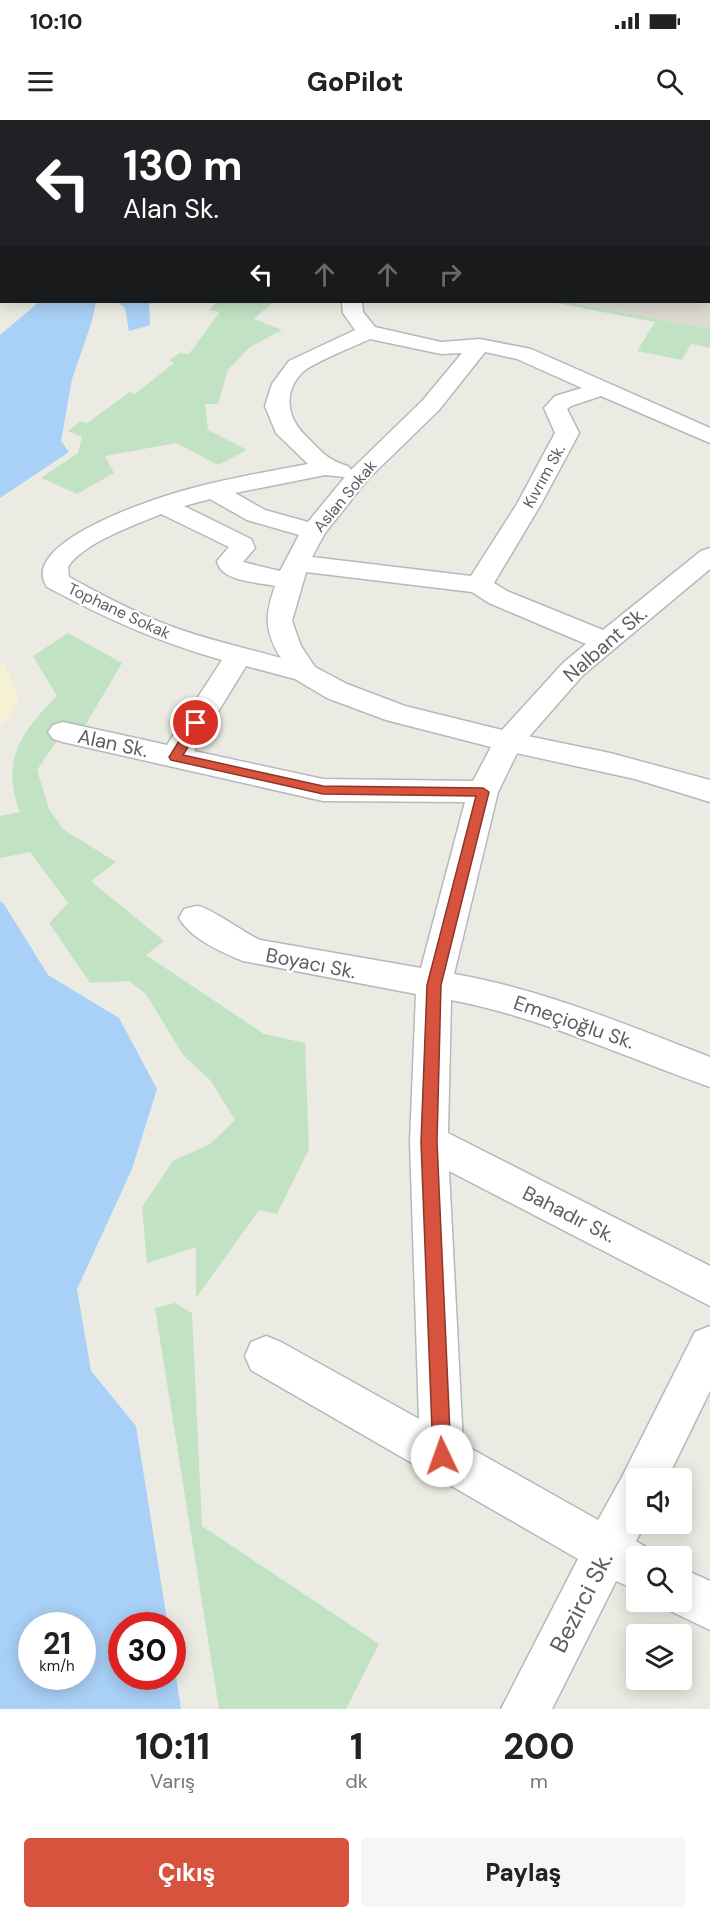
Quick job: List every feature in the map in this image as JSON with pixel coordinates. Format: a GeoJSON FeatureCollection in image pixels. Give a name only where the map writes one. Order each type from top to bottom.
{"type":"FeatureCollection","features":[{"type":"Feature","properties":{"kind":"street"},"geometry":{"type":"LineString","coordinates":[[352,303],[353,314],[368,332],[441,348],[480,345],[523,354],[710,435]]}},
{"type":"Feature","properties":{"kind":"street"},"geometry":{"type":"LineString","coordinates":[[360,474],[325,468],[284,428],[276,406],[283,384],[297,366],[368,332]]}},
{"type":"Feature","properties":{"kind":"street","name":"Aslan Sokak"},"geometry":{"type":"LineString","coordinates":[[305,673],[287,646],[279,621],[293,572],[314,531],[360,474],[431,405],[480,345]]}},
{"type":"Feature","properties":{"kind":"street","name":"Kıvrım Sk."},"geometry":{"type":"LineString","coordinates":[[479,585],[534,494],[567,433],[558,419],[555,408],[564,401],[601,389]]}},
{"type":"Feature","properties":{"kind":"street","name":"Tophane Sokak"},"geometry":{"type":"LineString","coordinates":[[305,673],[156,630],[123,616],[56,581],[55,567],[62,555],[87,538],[162,505],[214,491],[325,468]]}},
{"type":"Feature","properties":{"kind":"street"},"geometry":{"type":"LineString","coordinates":[[214,491],[256,515],[314,531]]}},
{"type":"Feature","properties":{"kind":"street"},"geometry":{"type":"LineString","coordinates":[[162,505],[242,544],[242,548],[230,561],[231,566],[238,570],[479,585],[498,597],[604,641]]}},
{"type":"Feature","properties":{"kind":"street","name":"Nalbant Sk."},"geometry":{"type":"LineString","coordinates":[[442,1456],[429,1142],[434,985],[483,792],[508,742],[573,669],[604,641],[707,562]]}},
{"type":"Feature","properties":{"kind":"street"},"geometry":{"type":"LineString","coordinates":[[175,757],[239,655]]}},
{"type":"Feature","properties":{"kind":"street"},"geometry":{"type":"LineString","coordinates":[[305,673],[337,691],[396,713],[508,742],[591,757],[710,791]]}},
{"type":"Feature","properties":{"kind":"street","name":"Alan Sk."},"geometry":{"type":"LineString","coordinates":[[63,732],[323,790],[483,792]]}},
{"type":"Feature","properties":{"kind":"street","name":"Boyacı Sk."},"geometry":{"type":"LineString","coordinates":[[196,918],[230,941],[255,952],[434,985]]}},
{"type":"Feature","properties":{"kind":"street","name":"Emeçioğlu Sk."},"geometry":{"type":"LineString","coordinates":[[434,985],[492,994],[604,1031],[710,1072]]}},
{"type":"Feature","properties":{"kind":"street","name":"Bahadır Sk."},"geometry":{"type":"LineString","coordinates":[[429,1142],[710,1287]]}},
{"type":"Feature","properties":{"kind":"street"},"geometry":{"type":"LineString","coordinates":[[649,1468],[710,1346]]}},
{"type":"Feature","properties":{"kind":"street"},"geometry":{"type":"LineString","coordinates":[[266,1356],[622,1560]]}},
{"type":"Feature","properties":{"kind":"street","name":"Bezirci Sk."},"geometry":{"type":"LineString","coordinates":[[526,1709],[622,1560],[628,1534]]}},
{"type":"Feature","properties":{"kind":"street"},"geometry":{"type":"LineString","coordinates":[[692,1597],[710,1606]]}},
{"type":"Feature","properties":{"kind":"shaded area"},"geometry":{"type":"Polygon","coordinates":[[[574,303],[710,303],[710,329],[574,303]]]}},
{"type":"Feature","properties":{"kind":"green space"},"geometry":{"type":"Polygon","coordinates":[[[215,303],[272,303],[254,319],[282,330],[250,347],[228,370],[218,404],[205,404],[208,430],[247,450],[218,465],[176,443],[105,456],[114,473],[77,494],[41,478],[78,453],[82,437],[68,431],[81,421],[87,423],[130,392],[135,394],[174,363],[170,360],[179,353],[189,354],[220,312],[209,310],[215,303]]]}},
{"type":"Feature","properties":{"kind":"green space"},"geometry":{"type":"Polygon","coordinates":[[[557,303],[574,303],[710,329],[710,348],[691,344],[682,360],[637,351],[655,322],[557,303]]]}},
{"type":"Feature","properties":{"kind":"green space"},"geometry":{"type":"Polygon","coordinates":[[[68,633],[122,663],[79,736],[63,732],[37,770],[49,809],[64,830],[116,862],[91,881],[164,941],[146,955],[264,1034],[305,1043],[309,1149],[277,1214],[259,1210],[196,1298],[196,1247],[147,1263],[142,1207],[173,1161],[210,1144],[235,1120],[210,1080],[183,1055],[146,994],[129,981],[90,983],[49,923],[68,903],[30,852],[0,858],[0,816],[20,812],[14,794],[13,762],[24,735],[57,696],[33,656],[68,633]]]}},
{"type":"Feature","properties":{"kind":"green space"},"geometry":{"type":"Polygon","coordinates":[[[175,1303],[192,1313],[202,1526],[379,1644],[346,1709],[219,1709],[155,1308],[175,1303]]]}},
{"type":"Feature","properties":{"kind":"sand"},"geometry":{"type":"Polygon","coordinates":[[[0,662],[5,664],[19,699],[8,719],[0,726],[0,662]]]}},
{"type":"Feature","properties":{"kind":"water"},"geometry":{"type":"Polygon","coordinates":[[[38,303],[96,303],[72,379],[61,441],[69,452],[0,498],[0,335],[38,303]]]}},
{"type":"Feature","properties":{"kind":"water"},"geometry":{"type":"Polygon","coordinates":[[[118,303],[152,303],[149,304],[150,325],[129,331],[125,308],[118,303]]]}},
{"type":"Feature","properties":{"kind":"water"},"geometry":{"type":"Polygon","coordinates":[[[0,901],[48,975],[119,1018],[157,1089],[132,1169],[77,1289],[91,1371],[136,1426],[166,1612],[108,1612],[108,1690],[178,1690],[181,1709],[0,1709],[0,901]]]}},
{"type":"Feature","properties":{"kind":"route"},"geometry":{"type":"LineString","coordinates":[[196,723],[175,757],[323,790],[483,792],[434,985],[429,1142],[442,1456]]}}]}
